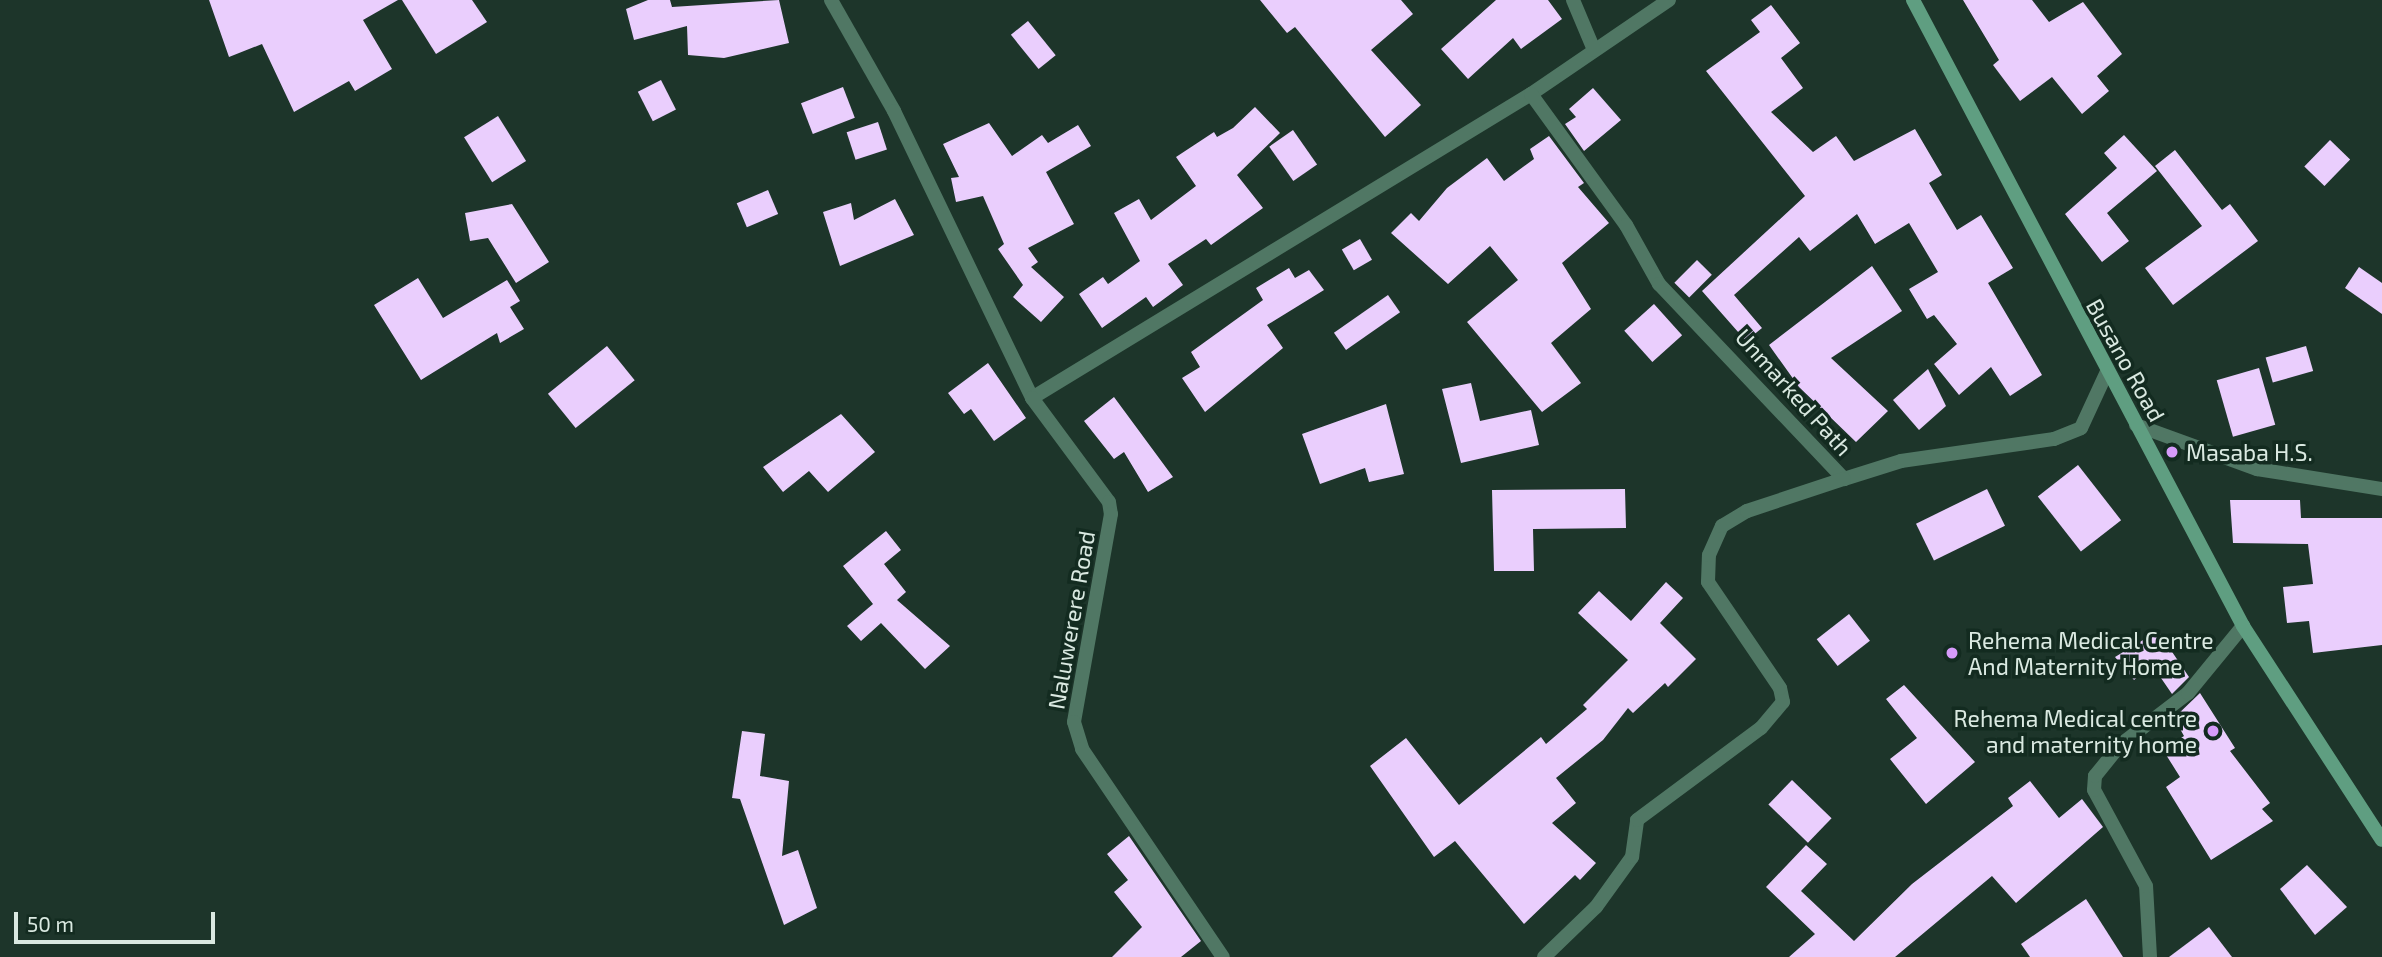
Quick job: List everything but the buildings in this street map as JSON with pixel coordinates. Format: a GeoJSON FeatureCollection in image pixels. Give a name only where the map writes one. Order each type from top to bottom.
{"type":"FeatureCollection","features":[{"type":"Feature","properties":{"kind":"street","name":"Naluwerere Road"},"geometry":{"type":"LineString","coordinates":[[831,0],[894,111],[1032,398],[1109,502],[1111,514],[1074,722],[1082,749],[1223,957]]}},
{"type":"Feature","properties":{"kind":"street"},"geometry":{"type":"LineString","coordinates":[[1573,0],[1594,50]]}},
{"type":"Feature","properties":{"kind":"street"},"geometry":{"type":"LineString","coordinates":[[1032,398],[1531,94],[1669,0]]}},
{"type":"Feature","properties":{"kind":"street","name":"Busano Road"},"geometry":{"type":"LineString","coordinates":[[1913,0],[2106,374],[2243,626],[2382,840]]}},
{"type":"Feature","properties":{"kind":"street","name":"Unmarked Path"},"geometry":{"type":"LineString","coordinates":[[1531,94],[1626,225],[1659,284],[1844,480],[1901,461],[2054,439],[2081,428],[2106,374]]}},
{"type":"Feature","properties":{"kind":"street"},"geometry":{"type":"LineString","coordinates":[[2136,425],[2257,469],[2382,489]]}},
{"type":"Feature","properties":{"kind":"street"},"geometry":{"type":"LineString","coordinates":[[1544,957],[1596,907],[1632,857],[1637,820],[1761,728],[1783,702],[1780,688],[1708,582],[1709,555],[1722,526],[1747,511],[1844,480]]}},
{"type":"Feature","properties":{"kind":"street"},"geometry":{"type":"LineString","coordinates":[[2150,957],[2146,886],[2094,790],[2095,776],[2120,745],[2188,693],[2243,626]]}},
{"type":"Feature","properties":{"kind":"place","name":"Masaba H.S."},"geometry":{"type":"Point","coordinates":[2172,452]}},
{"type":"Feature","properties":{"kind":"place","name":"Rehema Medical Centre And Maternity Home"},"geometry":{"type":"Point","coordinates":[1952,653]}},
{"type":"Feature","properties":{"kind":"place","name":"Rehema Medical centre and maternity home"},"geometry":{"type":"Point","coordinates":[2213,731]}}]}
